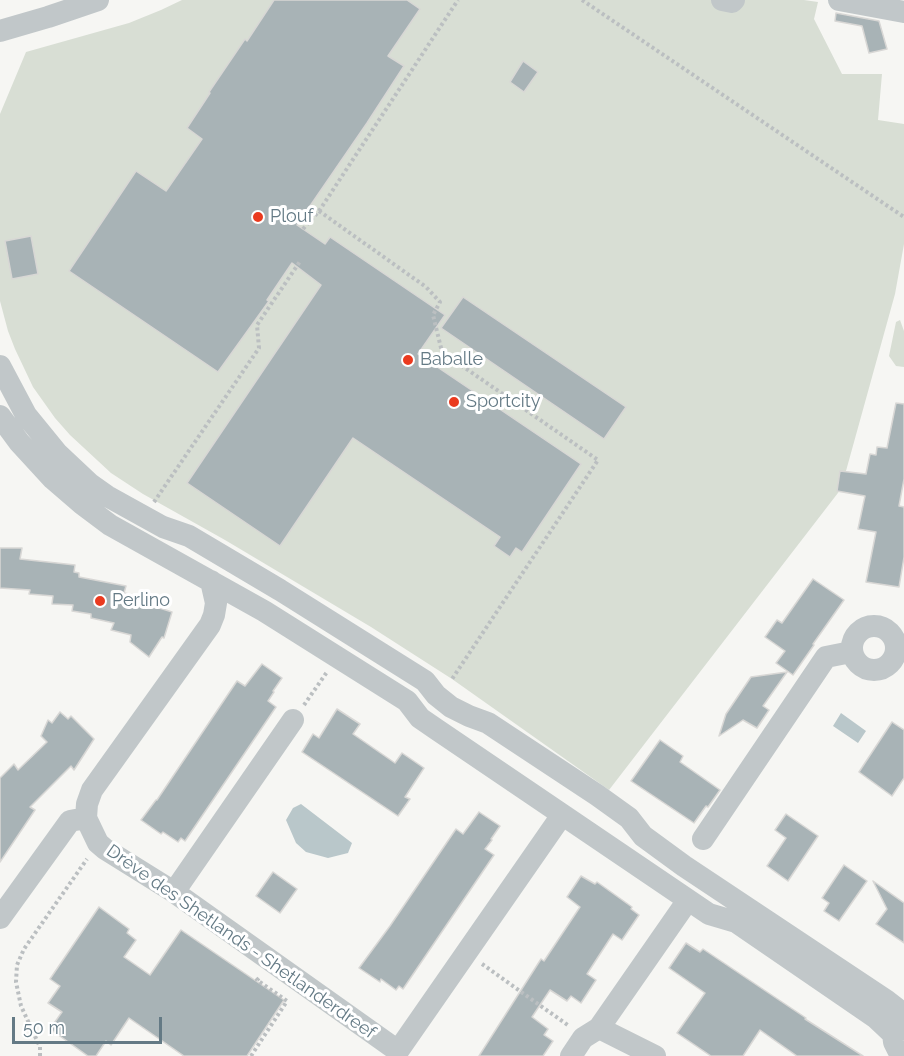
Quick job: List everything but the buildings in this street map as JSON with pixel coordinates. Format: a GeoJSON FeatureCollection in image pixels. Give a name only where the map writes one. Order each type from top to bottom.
{"type":"FeatureCollection","features":[{"type":"Feature","properties":{"kind":"street"},"geometry":{"type":"LineString","coordinates":[[2,25],[48,17],[98,0]]}},
{"type":"Feature","properties":{"kind":"street"},"geometry":{"type":"LineString","coordinates":[[722,0],[732,2],[734,0]]}},
{"type":"Feature","properties":{"kind":"street"},"geometry":{"type":"LineString","coordinates":[[839,0],[904,12]]}},
{"type":"Feature","properties":{"kind":"street"},"geometry":{"type":"LineString","coordinates":[[0,366],[26,415],[57,453],[90,484],[123,506],[163,527],[189,536],[280,590],[425,681],[436,695],[451,706],[488,723],[597,795],[629,818],[643,837],[904,1014],[898,1019],[897,1049]]}},
{"type":"Feature","properties":{"kind":"street"},"geometry":{"type":"LineString","coordinates":[[0,416],[19,442],[53,479],[110,525],[264,611],[406,701],[420,718],[688,900],[709,914],[736,922],[876,1018],[897,1049]]}},
{"type":"Feature","properties":{"kind":"street"},"geometry":{"type":"LineString","coordinates":[[0,918],[70,821],[87,818],[87,804],[92,790],[210,625],[216,603],[211,581]]}},
{"type":"Feature","properties":{"kind":"street"},"geometry":{"type":"LineString","coordinates":[[873,626],[897,632],[893,638],[896,650],[894,658],[887,666],[878,671],[865,669],[858,665],[851,652],[855,636],[860,630],[873,626]]}},
{"type":"Feature","properties":{"kind":"street"},"geometry":{"type":"LineString","coordinates":[[703,839],[826,657],[851,652]]}},
{"type":"Feature","properties":{"kind":"street"},"geometry":{"type":"LineString","coordinates":[[174,892],[293,720]]}},
{"type":"Feature","properties":{"kind":"street","name":"Drève des Shetlands - Shetlanderdreef"},"geometry":{"type":"LineString","coordinates":[[87,818],[98,843],[105,849],[174,892],[398,1051],[562,815]]}},
{"type":"Feature","properties":{"kind":"street"},"geometry":{"type":"LineString","coordinates":[[571,1056],[583,1038],[600,1028],[688,900]]}},
{"type":"Feature","properties":{"kind":"street"},"geometry":{"type":"LineString","coordinates":[[600,1028],[655,1056]]}},
{"type":"Feature","properties":{"kind":"path"},"geometry":{"type":"LineString","coordinates":[[303,229],[318,211],[458,0]]}},
{"type":"Feature","properties":{"kind":"path"},"geometry":{"type":"LineString","coordinates":[[582,0],[904,217]]}},
{"type":"Feature","properties":{"kind":"path"},"geometry":{"type":"LineString","coordinates":[[318,211],[426,287],[440,302],[433,315],[442,352],[598,460],[452,680]]}},
{"type":"Feature","properties":{"kind":"path"},"geometry":{"type":"LineString","coordinates":[[144,517],[259,348],[257,325],[301,260]]}},
{"type":"Feature","properties":{"kind":"path"},"geometry":{"type":"LineString","coordinates":[[293,720],[338,657]]}},
{"type":"Feature","properties":{"kind":"path"},"geometry":{"type":"LineString","coordinates":[[40,1056],[40,1047],[21,1006],[16,982],[17,965],[24,949],[98,843]]}},
{"type":"Feature","properties":{"kind":"path"},"geometry":{"type":"LineString","coordinates":[[467,953],[566,1024]]}},
{"type":"Feature","properties":{"kind":"path"},"geometry":{"type":"LineString","coordinates":[[251,1056],[287,1001],[257,980],[270,961]]}},
{"type":"Feature","properties":{"kind":"shaded area","name":"Sportcity"},"geometry":{"type":"Polygon","coordinates":[[[182,0],[804,0],[818,2],[814,19],[842,74],[882,74],[878,120],[904,124],[904,244],[895,294],[841,489],[609,790],[452,679],[371,627],[111,473],[70,435],[33,387],[8,331],[0,301],[0,114],[26,52],[129,23],[182,0]]]}},
{"type":"Feature","properties":{"kind":"shaded area"},"geometry":{"type":"Polygon","coordinates":[[[900,320],[904,331],[904,367],[896,366],[889,356],[896,322],[900,320]]]}},
{"type":"Feature","properties":{"kind":"shaded area"},"geometry":{"type":"Polygon","coordinates":[[[841,713],[866,731],[858,743],[833,726],[841,713]]]}},
{"type":"Feature","properties":{"kind":"shaded area"},"geometry":{"type":"Polygon","coordinates":[[[301,804],[352,843],[348,853],[328,858],[306,852],[296,843],[286,820],[293,808],[301,804]]]}},
{"type":"Feature","properties":{"kind":"place","name":"Plouf"},"geometry":{"type":"Point","coordinates":[258,217]}},
{"type":"Feature","properties":{"kind":"place","name":"Baballe"},"geometry":{"type":"Point","coordinates":[408,360]}},
{"type":"Feature","properties":{"kind":"place","name":"Sportcity"},"geometry":{"type":"Point","coordinates":[454,402]}},
{"type":"Feature","properties":{"kind":"place","name":"Perlino"},"geometry":{"type":"Point","coordinates":[100,601]}}]}
